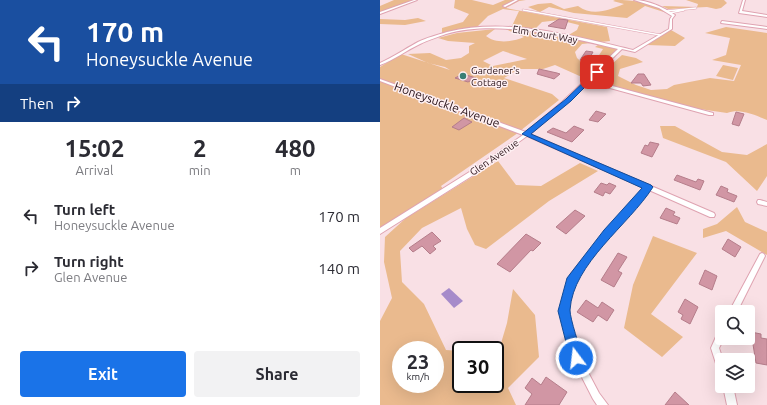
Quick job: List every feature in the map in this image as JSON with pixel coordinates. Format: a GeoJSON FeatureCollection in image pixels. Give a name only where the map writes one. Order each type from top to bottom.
{"type":"FeatureCollection","features":[{"type":"Feature","properties":{"kind":"street"},"geometry":{"type":"LineString","coordinates":[[380,13],[416,0]]}},
{"type":"Feature","properties":{"kind":"street"},"geometry":{"type":"LineString","coordinates":[[504,6],[517,0]]}},
{"type":"Feature","properties":{"kind":"street"},"geometry":{"type":"LineString","coordinates":[[621,48],[634,51],[670,28],[671,19],[674,16],[655,5],[635,0]]}},
{"type":"Feature","properties":{"kind":"street"},"geometry":{"type":"LineString","coordinates":[[744,0],[740,12],[767,16]]}},
{"type":"Feature","properties":{"kind":"street"},"geometry":{"type":"LineString","coordinates":[[722,22],[767,28]]}},
{"type":"Feature","properties":{"kind":"street","name":"Elm Court Way"},"geometry":{"type":"LineString","coordinates":[[380,64],[394,58],[420,42],[456,32],[487,28],[527,29],[621,48]]}},
{"type":"Feature","properties":{"kind":"street","name":"Glen Avenue"},"geometry":{"type":"LineString","coordinates":[[380,232],[479,167],[526,134],[568,100],[621,48]]}},
{"type":"Feature","properties":{"kind":"street","name":"Honeysuckle Avenue"},"geometry":{"type":"LineString","coordinates":[[380,80],[526,134],[712,214]]}},
{"type":"Feature","properties":{"kind":"street"},"geometry":{"type":"LineString","coordinates":[[588,81],[711,114]]}},
{"type":"Feature","properties":{"kind":"street"},"geometry":{"type":"LineString","coordinates":[[603,405],[596,396],[576,358],[564,311],[573,278],[608,233],[648,187]]}},
{"type":"Feature","properties":{"kind":"street"},"geometry":{"type":"LineString","coordinates":[[760,202],[767,204]]}},
{"type":"Feature","properties":{"kind":"street"},"geometry":{"type":"LineString","coordinates":[[737,305],[762,256]]}},
{"type":"Feature","properties":{"kind":"street"},"geometry":{"type":"LineString","coordinates":[[729,393],[732,405]]}},
{"type":"Feature","properties":{"kind":"lane"},"geometry":{"type":"LineString","coordinates":[[669,12],[696,8]]}},
{"type":"Feature","properties":{"kind":"lane"},"geometry":{"type":"LineString","coordinates":[[669,12],[683,11],[684,9]]}},
{"type":"Feature","properties":{"kind":"lane"},"geometry":{"type":"LineString","coordinates":[[523,10],[660,35]]}},
{"type":"Feature","properties":{"kind":"shaded area"},"geometry":{"type":"Polygon","coordinates":[[[394,0],[413,0],[380,13],[380,6],[394,0]]]}},
{"type":"Feature","properties":{"kind":"shaded area"},"geometry":{"type":"Polygon","coordinates":[[[455,0],[472,0],[493,5],[505,0],[526,0],[519,1],[506,8],[607,27],[610,41],[582,44],[575,52],[577,58],[586,66],[594,63],[603,49],[595,47],[598,45],[617,49],[596,70],[584,78],[555,65],[543,69],[519,69],[504,78],[552,94],[559,100],[515,135],[441,186],[443,189],[380,228],[380,67],[401,54],[427,62],[408,54],[430,53],[446,60],[461,58],[469,53],[469,46],[475,43],[448,41],[438,38],[457,33],[495,29],[486,36],[490,39],[500,41],[515,40],[524,37],[503,28],[522,29],[567,36],[577,30],[579,25],[559,20],[542,22],[535,29],[512,26],[519,11],[503,9],[488,16],[477,27],[442,35],[442,28],[463,22],[469,14],[454,8],[455,0]],[[503,51],[483,61],[493,66],[527,59],[503,51]],[[430,63],[450,70],[445,67],[430,63]]]}},
{"type":"Feature","properties":{"kind":"shaded area"},"geometry":{"type":"Polygon","coordinates":[[[686,0],[724,0],[727,3],[721,8],[716,9],[707,7],[668,9],[662,6],[697,7],[698,4],[686,0]]]}},
{"type":"Feature","properties":{"kind":"shaded area"},"geometry":{"type":"Polygon","coordinates":[[[613,1],[642,2],[655,6],[667,13],[645,6],[627,18],[574,13],[549,7],[540,12],[528,7],[538,4],[551,3],[564,9],[578,6],[595,12],[624,4],[613,1]]]}},
{"type":"Feature","properties":{"kind":"shaded area"},"geometry":{"type":"Polygon","coordinates":[[[418,18],[426,21],[405,25],[380,24],[380,19],[405,20],[418,18]]]}},
{"type":"Feature","properties":{"kind":"shaded area"},"geometry":{"type":"Polygon","coordinates":[[[726,27],[767,33],[767,120],[752,114],[737,111],[727,113],[686,107],[594,80],[622,55],[636,58],[643,62],[620,69],[618,76],[636,85],[651,90],[667,89],[674,85],[710,78],[734,81],[741,65],[712,60],[726,55],[730,38],[705,33],[726,27]]]}},
{"type":"Feature","properties":{"kind":"shaded area"},"geometry":{"type":"Polygon","coordinates":[[[671,30],[685,38],[675,46],[647,45],[671,30]]]}},
{"type":"Feature","properties":{"kind":"shaded area"},"geometry":{"type":"Polygon","coordinates":[[[723,65],[738,68],[733,80],[716,76],[723,65]]]}},
{"type":"Feature","properties":{"kind":"shaded area"},"geometry":{"type":"Polygon","coordinates":[[[660,126],[675,126],[722,152],[747,155],[767,144],[767,176],[757,191],[726,162],[663,138],[660,126]]]}},
{"type":"Feature","properties":{"kind":"shaded area"},"geometry":{"type":"Polygon","coordinates":[[[498,161],[516,185],[541,186],[580,163],[598,171],[549,201],[486,249],[475,245],[467,229],[461,208],[422,228],[400,251],[402,282],[424,304],[442,341],[392,341],[392,393],[444,393],[444,346],[446,350],[452,350],[452,393],[504,393],[504,341],[502,341],[507,323],[513,289],[535,315],[539,357],[508,388],[516,405],[380,405],[380,321],[392,298],[384,262],[385,237],[406,218],[498,161]]]}},
{"type":"Feature","properties":{"kind":"shaded area"},"geometry":{"type":"Polygon","coordinates":[[[737,207],[745,222],[767,232],[767,255],[726,231],[703,238],[703,229],[717,224],[737,207]]]}},
{"type":"Feature","properties":{"kind":"shaded area"},"geometry":{"type":"Polygon","coordinates":[[[653,236],[697,253],[651,314],[683,337],[662,357],[624,328],[633,285],[653,236]]]}},
{"type":"Feature","properties":{"kind":"shaded area"},"geometry":{"type":"Polygon","coordinates":[[[449,288],[463,301],[454,308],[441,294],[449,288]]]}},
{"type":"Feature","properties":{"kind":"building"},"geometry":{"type":"Polygon","coordinates":[[[559,19],[568,20],[565,29],[548,26],[559,19]]]}},
{"type":"Feature","properties":{"kind":"building"},"geometry":{"type":"Polygon","coordinates":[[[586,51],[593,52],[588,61],[580,60],[586,51]]]}},
{"type":"Feature","properties":{"kind":"building"},"geometry":{"type":"Polygon","coordinates":[[[539,69],[560,74],[554,79],[537,74],[539,69]]]}},
{"type":"Feature","properties":{"kind":"building"},"geometry":{"type":"Polygon","coordinates":[[[463,74],[476,78],[468,82],[455,78],[463,74]]]}},
{"type":"Feature","properties":{"kind":"building"},"geometry":{"type":"Polygon","coordinates":[[[638,74],[644,74],[651,85],[643,86],[641,83],[631,83],[638,74]]]}},
{"type":"Feature","properties":{"kind":"building"},"geometry":{"type":"Polygon","coordinates":[[[596,111],[606,114],[598,122],[589,120],[596,111]]]}},
{"type":"Feature","properties":{"kind":"building"},"geometry":{"type":"Polygon","coordinates":[[[736,112],[744,114],[739,126],[732,124],[736,112]]]}},
{"type":"Feature","properties":{"kind":"building"},"geometry":{"type":"Polygon","coordinates":[[[464,118],[472,122],[459,130],[452,127],[464,118]]]}},
{"type":"Feature","properties":{"kind":"building"},"geometry":{"type":"Polygon","coordinates":[[[574,126],[584,130],[572,142],[547,132],[553,128],[566,133],[574,126]]]}},
{"type":"Feature","properties":{"kind":"building"},"geometry":{"type":"Polygon","coordinates":[[[650,142],[659,144],[652,157],[641,153],[645,145],[648,146],[650,142]]]}},
{"type":"Feature","properties":{"kind":"building"},"geometry":{"type":"Polygon","coordinates":[[[677,175],[696,182],[698,179],[704,181],[700,190],[674,180],[677,175]]]}},
{"type":"Feature","properties":{"kind":"building"},"geometry":{"type":"Polygon","coordinates":[[[601,183],[607,185],[609,183],[616,186],[610,194],[605,192],[603,196],[594,192],[601,183]]]}},
{"type":"Feature","properties":{"kind":"building"},"geometry":{"type":"Polygon","coordinates":[[[721,186],[728,189],[727,192],[737,196],[734,202],[716,195],[721,186]]]}},
{"type":"Feature","properties":{"kind":"building"},"geometry":{"type":"Polygon","coordinates":[[[666,208],[675,212],[673,215],[680,218],[677,224],[660,218],[666,208]]]}},
{"type":"Feature","properties":{"kind":"building"},"geometry":{"type":"Polygon","coordinates":[[[575,210],[585,216],[566,234],[556,227],[575,210]]]}},
{"type":"Feature","properties":{"kind":"building"},"geometry":{"type":"Polygon","coordinates":[[[432,232],[441,241],[433,246],[436,249],[430,254],[422,246],[413,252],[409,248],[432,232]]]}},
{"type":"Feature","properties":{"kind":"building"},"geometry":{"type":"Polygon","coordinates":[[[526,234],[541,243],[533,251],[531,250],[510,272],[497,264],[526,234]]]}},
{"type":"Feature","properties":{"kind":"building"},"geometry":{"type":"Polygon","coordinates":[[[728,239],[741,247],[735,257],[722,249],[728,239]]]}},
{"type":"Feature","properties":{"kind":"building"},"geometry":{"type":"Polygon","coordinates":[[[618,253],[627,257],[618,271],[622,273],[614,287],[601,280],[618,253]]]}},
{"type":"Feature","properties":{"kind":"building"},"geometry":{"type":"Polygon","coordinates":[[[705,270],[717,276],[712,290],[699,284],[705,270]]]}},
{"type":"Feature","properties":{"kind":"building"},"geometry":{"type":"Polygon","coordinates":[[[685,299],[698,307],[690,324],[681,319],[683,315],[678,312],[685,299]]]}},
{"type":"Feature","properties":{"kind":"building"},"geometry":{"type":"Polygon","coordinates":[[[586,300],[598,308],[602,302],[614,310],[607,321],[598,315],[593,322],[577,312],[586,300]]]}},
{"type":"Feature","properties":{"kind":"building"},"geometry":{"type":"Polygon","coordinates":[[[755,333],[761,334],[761,338],[767,339],[767,365],[756,363],[753,345],[755,345],[755,333]]]}},
{"type":"Feature","properties":{"kind":"building"},"geometry":{"type":"Polygon","coordinates":[[[546,377],[567,392],[559,405],[525,405],[532,394],[525,388],[532,378],[541,385],[546,377]]]}},
{"type":"Feature","properties":{"kind":"building"},"geometry":{"type":"Polygon","coordinates":[[[675,392],[689,405],[665,405],[675,392]]]}},
{"type":"Feature","properties":{"kind":"place","name":"Gardener's Cottage"},"geometry":{"type":"Point","coordinates":[463,76]}},
{"type":"Feature","properties":{"kind":"route"},"geometry":{"type":"LineString","coordinates":[[576,358],[564,311],[573,278],[608,233],[648,187],[526,134],[568,100],[597,72]]}}]}
